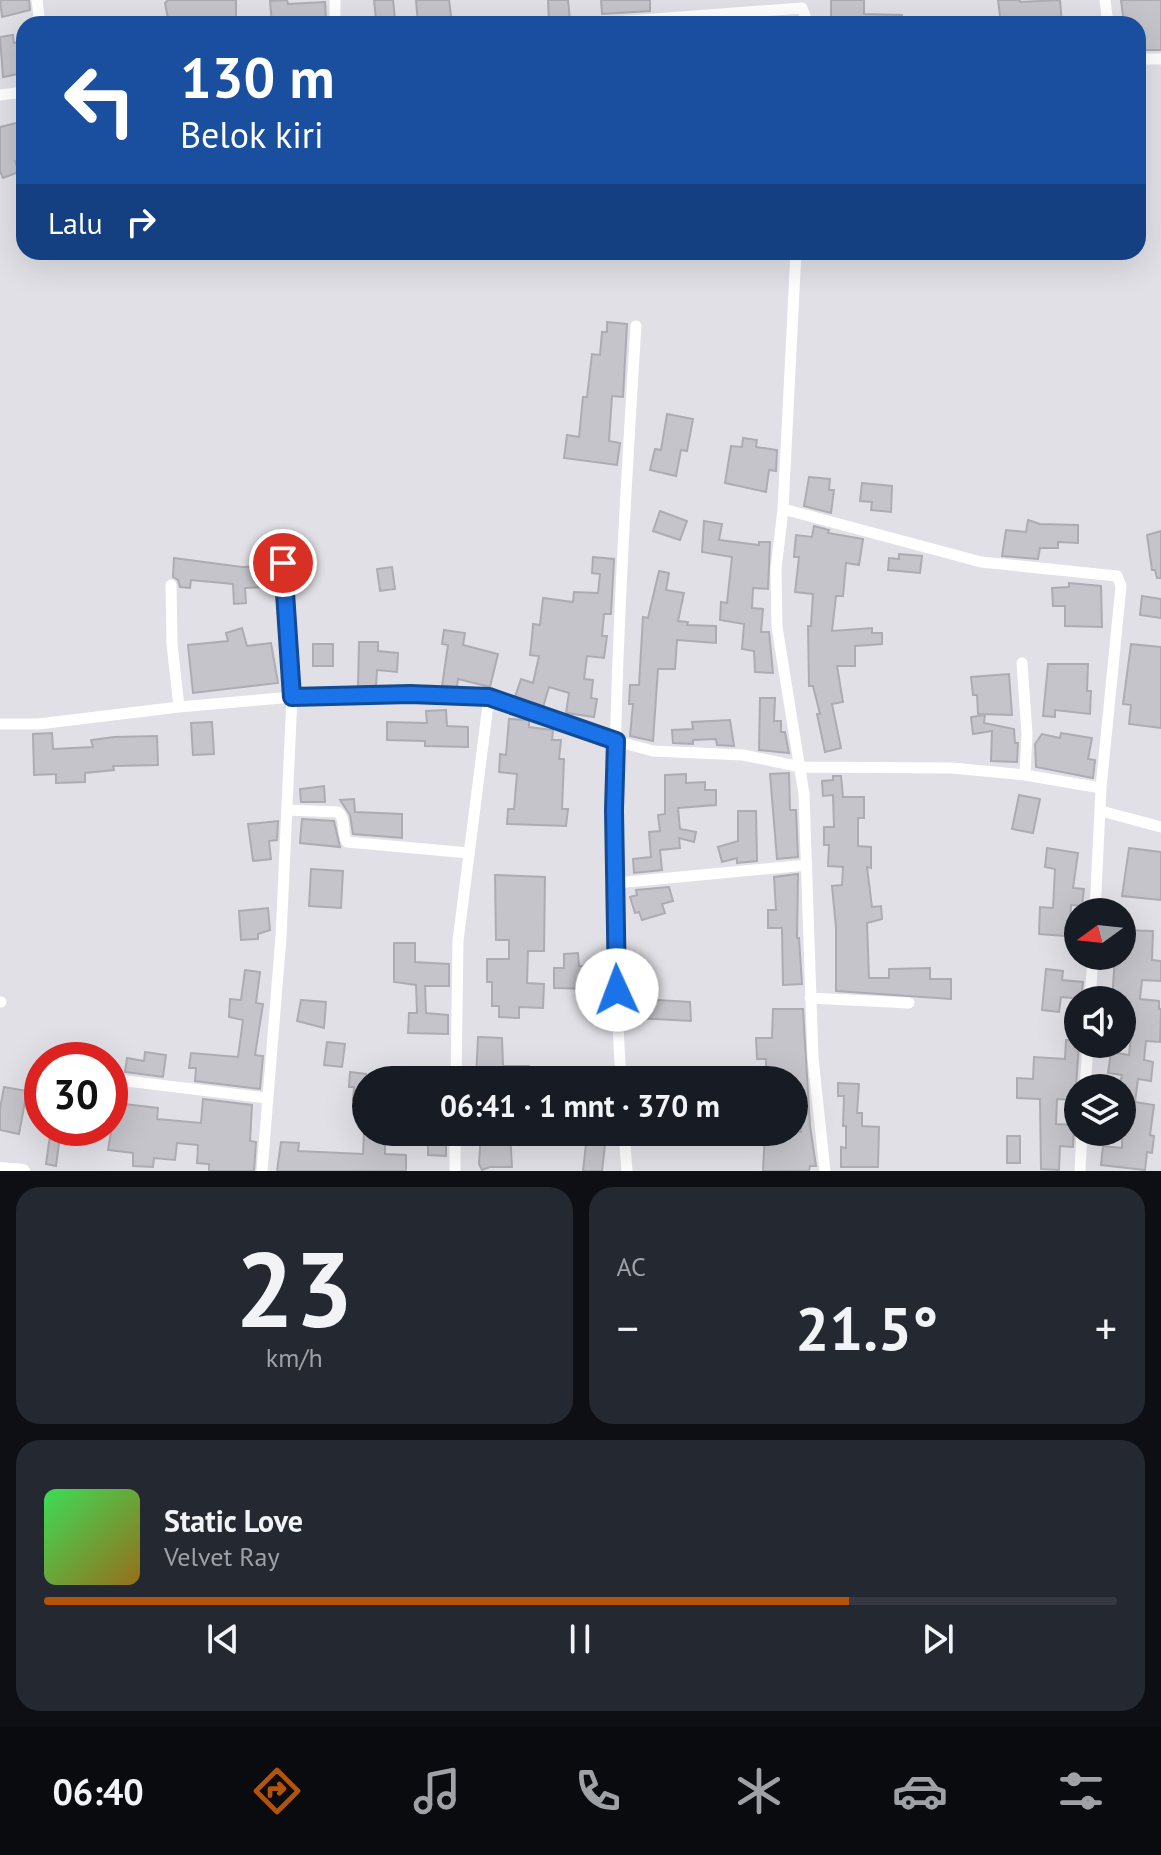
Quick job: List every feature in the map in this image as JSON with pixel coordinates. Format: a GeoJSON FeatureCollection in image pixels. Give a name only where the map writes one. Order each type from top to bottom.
{"type":"FeatureCollection","features":[{"type":"Feature","properties":{"kind":"street"},"geometry":{"type":"LineString","coordinates":[[687,16],[802,4]]}},
{"type":"Feature","properties":{"kind":"street"},"geometry":{"type":"LineString","coordinates":[[796,260],[783,509],[776,569],[777,627],[801,767],[810,998],[825,1171]]}},
{"type":"Feature","properties":{"kind":"street"},"geometry":{"type":"LineString","coordinates":[[620,1066],[615,964],[619,584],[636,326]]}},
{"type":"Feature","properties":{"kind":"street"},"geometry":{"type":"LineString","coordinates":[[783,509],[981,562],[1117,576],[1121,586],[1101,788],[1096,898]]}},
{"type":"Feature","properties":{"kind":"street"},"geometry":{"type":"LineString","coordinates":[[262,1171],[281,937],[292,697],[283,563]]}},
{"type":"Feature","properties":{"kind":"street"},"geometry":{"type":"LineString","coordinates":[[171,585],[172,644],[179,707]]}},
{"type":"Feature","properties":{"kind":"street"},"geometry":{"type":"LineString","coordinates":[[1022,663],[1027,734],[1025,775]]}},
{"type":"Feature","properties":{"kind":"street"},"geometry":{"type":"LineString","coordinates":[[0,724],[38,724],[292,697],[410,694],[489,697],[616,741],[663,753],[743,755],[801,767],[952,768],[1025,775],[1101,788]]}},
{"type":"Feature","properties":{"kind":"street"},"geometry":{"type":"LineString","coordinates":[[456,1066],[458,941],[489,697]]}},
{"type":"Feature","properties":{"kind":"street"},"geometry":{"type":"LineString","coordinates":[[287,810],[338,812],[343,818],[347,842],[469,853]]}},
{"type":"Feature","properties":{"kind":"street"},"geometry":{"type":"LineString","coordinates":[[1101,811],[1161,827]]}},
{"type":"Feature","properties":{"kind":"street"},"geometry":{"type":"LineString","coordinates":[[616,883],[807,865]]}},
{"type":"Feature","properties":{"kind":"street"},"geometry":{"type":"LineString","coordinates":[[810,998],[909,1003]]}},
{"type":"Feature","properties":{"kind":"street"},"geometry":{"type":"LineString","coordinates":[[128,1081],[267,1098]]}},
{"type":"Feature","properties":{"kind":"street"},"geometry":{"type":"LineString","coordinates":[[455,1146],[455,1171]]}},
{"type":"Feature","properties":{"kind":"street"},"geometry":{"type":"LineString","coordinates":[[625,1146],[627,1171]]}},
{"type":"Feature","properties":{"kind":"street"},"geometry":{"type":"LineString","coordinates":[[1080,1171],[1081,1146]]}},
{"type":"Feature","properties":{"kind":"street"},"geometry":{"type":"LineString","coordinates":[[0,1169],[23,1171]]}},
{"type":"Feature","properties":{"kind":"building"},"geometry":{"type":"Polygon","coordinates":[[[0,0],[29,0],[30,10],[2,17],[0,0]]]}},
{"type":"Feature","properties":{"kind":"building"},"geometry":{"type":"Polygon","coordinates":[[[168,0],[236,0],[236,16],[167,16],[165,3],[168,0]]]}},
{"type":"Feature","properties":{"kind":"building"},"geometry":{"type":"Polygon","coordinates":[[[287,0],[288,4],[325,2],[326,16],[271,16],[270,1],[287,0]]]}},
{"type":"Feature","properties":{"kind":"building"},"geometry":{"type":"Polygon","coordinates":[[[374,0],[393,0],[395,16],[376,16],[374,0]]]}},
{"type":"Feature","properties":{"kind":"building"},"geometry":{"type":"Polygon","coordinates":[[[416,0],[449,0],[451,16],[417,16],[416,0]]]}},
{"type":"Feature","properties":{"kind":"building"},"geometry":{"type":"Polygon","coordinates":[[[548,0],[568,0],[570,16],[549,16],[548,0]]]}},
{"type":"Feature","properties":{"kind":"building"},"geometry":{"type":"Polygon","coordinates":[[[601,0],[650,0],[650,11],[602,14],[601,0]]]}},
{"type":"Feature","properties":{"kind":"building"},"geometry":{"type":"Polygon","coordinates":[[[831,0],[864,0],[864,14],[902,15],[902,16],[831,16],[831,0]]]}},
{"type":"Feature","properties":{"kind":"building"},"geometry":{"type":"Polygon","coordinates":[[[998,0],[1060,0],[1061,16],[1000,16],[998,0]]]}},
{"type":"Feature","properties":{"kind":"building"},"geometry":{"type":"Polygon","coordinates":[[[1121,0],[1161,0],[1161,50],[1146,50],[1146,16],[1123,16],[1121,0]]]}},
{"type":"Feature","properties":{"kind":"building"},"geometry":{"type":"Polygon","coordinates":[[[13,35],[16,43],[16,75],[3,77],[0,37],[13,35]]]}},
{"type":"Feature","properties":{"kind":"building"},"geometry":{"type":"Polygon","coordinates":[[[16,123],[16,173],[3,178],[0,171],[0,127],[16,123]]]}},
{"type":"Feature","properties":{"kind":"building"},"geometry":{"type":"Polygon","coordinates":[[[607,322],[627,324],[623,397],[612,396],[609,441],[620,443],[617,465],[564,458],[567,435],[579,437],[592,354],[600,355],[602,332],[607,332],[607,322]]]}},
{"type":"Feature","properties":{"kind":"building"},"geometry":{"type":"Polygon","coordinates":[[[667,414],[693,419],[687,451],[681,450],[676,476],[650,470],[655,449],[661,450],[667,414]]]}},
{"type":"Feature","properties":{"kind":"building"},"geometry":{"type":"Polygon","coordinates":[[[743,438],[757,440],[756,447],[777,450],[776,471],[769,470],[766,492],[725,483],[731,446],[742,447],[743,438]]]}},
{"type":"Feature","properties":{"kind":"building"},"geometry":{"type":"Polygon","coordinates":[[[809,477],[830,479],[829,490],[834,490],[831,513],[804,506],[809,477]]]}},
{"type":"Feature","properties":{"kind":"building"},"geometry":{"type":"Polygon","coordinates":[[[862,483],[892,486],[891,512],[871,510],[872,502],[860,501],[862,483]]]}},
{"type":"Feature","properties":{"kind":"building"},"geometry":{"type":"Polygon","coordinates":[[[660,511],[687,521],[680,540],[653,531],[660,511]]]}},
{"type":"Feature","properties":{"kind":"building"},"geometry":{"type":"Polygon","coordinates":[[[1028,520],[1040,524],[1078,525],[1078,543],[1058,542],[1058,548],[1040,548],[1038,559],[1002,556],[1006,530],[1026,532],[1028,520]]]}},
{"type":"Feature","properties":{"kind":"building"},"geometry":{"type":"Polygon","coordinates":[[[704,521],[722,524],[719,540],[759,545],[759,542],[770,542],[768,589],[753,588],[752,608],[763,609],[761,632],[769,632],[773,673],[755,672],[754,651],[742,649],[744,624],[720,620],[721,602],[727,603],[732,557],[702,552],[704,521]]]}},
{"type":"Feature","properties":{"kind":"building"},"geometry":{"type":"Polygon","coordinates":[[[814,526],[829,530],[828,533],[863,539],[859,565],[846,563],[843,596],[836,596],[832,631],[872,628],[872,633],[882,633],[882,644],[855,646],[855,666],[837,666],[843,702],[832,704],[841,748],[825,752],[817,714],[820,714],[813,686],[809,686],[808,626],[811,626],[813,594],[795,592],[799,557],[794,557],[796,535],[812,537],[814,526]]]}},
{"type":"Feature","properties":{"kind":"building"},"geometry":{"type":"Polygon","coordinates":[[[1161,531],[1161,578],[1157,578],[1155,570],[1152,570],[1147,535],[1161,531]]]}},
{"type":"Feature","properties":{"kind":"building"},"geometry":{"type":"Polygon","coordinates":[[[899,554],[922,556],[920,573],[888,570],[889,558],[899,559],[899,554]]]}},
{"type":"Feature","properties":{"kind":"building"},"geometry":{"type":"Polygon","coordinates":[[[593,557],[614,559],[611,614],[604,614],[602,636],[607,636],[604,658],[587,656],[584,679],[593,680],[591,698],[597,699],[594,717],[566,713],[569,693],[549,687],[543,707],[515,697],[521,679],[533,683],[539,656],[530,655],[533,624],[540,625],[543,598],[573,602],[574,592],[598,593],[600,574],[592,573],[593,557]]]}},
{"type":"Feature","properties":{"kind":"building"},"geometry":{"type":"Polygon","coordinates":[[[174,558],[242,567],[266,566],[267,587],[245,588],[246,603],[234,604],[233,584],[191,580],[190,588],[180,587],[173,577],[174,558]]]}},
{"type":"Feature","properties":{"kind":"building"},"geometry":{"type":"Polygon","coordinates":[[[392,567],[395,589],[380,591],[377,569],[392,567]]]}},
{"type":"Feature","properties":{"kind":"building"},"geometry":{"type":"Polygon","coordinates":[[[659,571],[669,573],[666,590],[684,593],[678,621],[688,622],[687,625],[716,626],[716,643],[677,640],[675,669],[658,669],[653,741],[630,736],[633,704],[629,704],[630,685],[639,685],[643,617],[648,618],[659,571]]]}},
{"type":"Feature","properties":{"kind":"building"},"geometry":{"type":"Polygon","coordinates":[[[1069,583],[1101,586],[1102,627],[1065,626],[1065,606],[1053,606],[1052,588],[1069,587],[1069,583]]]}},
{"type":"Feature","properties":{"kind":"building"},"geometry":{"type":"Polygon","coordinates":[[[1142,596],[1161,599],[1161,618],[1140,615],[1142,596]]]}},
{"type":"Feature","properties":{"kind":"building"},"geometry":{"type":"Polygon","coordinates":[[[242,628],[247,646],[271,643],[278,683],[193,693],[188,645],[228,641],[226,633],[242,628]]]}},
{"type":"Feature","properties":{"kind":"building"},"geometry":{"type":"Polygon","coordinates":[[[444,630],[465,633],[463,645],[498,654],[490,687],[458,679],[457,687],[442,686],[448,645],[442,644],[444,630]]]}},
{"type":"Feature","properties":{"kind":"building"},"geometry":{"type":"Polygon","coordinates":[[[359,642],[378,642],[378,651],[398,653],[397,672],[377,670],[376,686],[358,687],[359,642]]]}},
{"type":"Feature","properties":{"kind":"building"},"geometry":{"type":"Polygon","coordinates":[[[313,644],[333,644],[333,666],[313,666],[313,644]]]}},
{"type":"Feature","properties":{"kind":"building"},"geometry":{"type":"Polygon","coordinates":[[[1131,644],[1161,647],[1161,728],[1129,724],[1131,705],[1123,704],[1131,644]]]}},
{"type":"Feature","properties":{"kind":"building"},"geometry":{"type":"Polygon","coordinates":[[[1048,664],[1088,664],[1090,714],[1055,710],[1055,717],[1043,716],[1048,664]]]}},
{"type":"Feature","properties":{"kind":"building"},"geometry":{"type":"Polygon","coordinates":[[[1009,674],[1012,715],[978,714],[977,695],[973,695],[971,677],[1009,674]]]}},
{"type":"Feature","properties":{"kind":"building"},"geometry":{"type":"Polygon","coordinates":[[[760,698],[775,698],[774,721],[781,721],[781,732],[785,732],[789,753],[759,750],[760,698]]]}},
{"type":"Feature","properties":{"kind":"building"},"geometry":{"type":"Polygon","coordinates":[[[446,710],[447,726],[468,727],[468,747],[425,746],[425,741],[387,740],[387,722],[427,723],[426,711],[446,710]]]}},
{"type":"Feature","properties":{"kind":"building"},"geometry":{"type":"Polygon","coordinates":[[[985,715],[984,723],[1014,729],[1015,743],[1018,743],[1017,762],[991,761],[992,731],[973,734],[971,717],[985,715]]]}},
{"type":"Feature","properties":{"kind":"building"},"geometry":{"type":"Polygon","coordinates":[[[509,719],[529,720],[529,727],[553,730],[552,740],[561,740],[559,759],[564,759],[562,809],[568,809],[566,826],[507,824],[508,809],[514,809],[517,774],[499,772],[500,754],[506,755],[509,719]]]}},
{"type":"Feature","properties":{"kind":"building"},"geometry":{"type":"Polygon","coordinates":[[[730,720],[734,746],[717,745],[716,739],[693,740],[693,744],[673,743],[672,730],[693,729],[692,722],[730,720]]]}},
{"type":"Feature","properties":{"kind":"building"},"geometry":{"type":"Polygon","coordinates":[[[212,722],[214,754],[193,755],[191,723],[212,722]]]}},
{"type":"Feature","properties":{"kind":"building"},"geometry":{"type":"Polygon","coordinates":[[[52,733],[53,749],[93,747],[91,740],[114,737],[157,736],[158,765],[113,766],[114,770],[85,773],[85,782],[56,783],[56,774],[34,775],[33,734],[52,733]]]}},
{"type":"Feature","properties":{"kind":"building"},"geometry":{"type":"Polygon","coordinates":[[[1061,733],[1092,738],[1088,759],[1095,760],[1093,778],[1036,767],[1035,744],[1042,734],[1060,738],[1061,733]]]}},
{"type":"Feature","properties":{"kind":"building"},"geometry":{"type":"Polygon","coordinates":[[[789,773],[790,810],[796,810],[798,857],[777,859],[770,774],[789,773]]]}},
{"type":"Feature","properties":{"kind":"building"},"geometry":{"type":"Polygon","coordinates":[[[686,774],[686,783],[705,782],[705,790],[716,790],[716,805],[678,808],[680,829],[696,832],[694,842],[679,838],[680,848],[660,850],[662,870],[634,873],[633,859],[651,857],[649,832],[660,831],[658,815],[665,814],[665,775],[686,774]]]}},
{"type":"Feature","properties":{"kind":"building"},"geometry":{"type":"Polygon","coordinates":[[[833,776],[841,776],[843,797],[864,797],[864,818],[858,818],[858,846],[871,847],[871,868],[867,867],[872,907],[881,906],[882,919],[867,923],[869,978],[889,978],[889,969],[930,968],[930,979],[951,979],[951,999],[836,991],[832,886],[842,885],[843,867],[828,866],[829,845],[824,845],[824,827],[834,827],[833,795],[823,796],[822,781],[833,780],[833,776]]]}},
{"type":"Feature","properties":{"kind":"building"},"geometry":{"type":"Polygon","coordinates":[[[324,786],[325,802],[301,802],[300,789],[324,786]]]}},
{"type":"Feature","properties":{"kind":"building"},"geometry":{"type":"Polygon","coordinates":[[[1019,795],[1040,799],[1033,833],[1012,829],[1019,795]]]}},
{"type":"Feature","properties":{"kind":"building"},"geometry":{"type":"Polygon","coordinates":[[[354,799],[355,812],[402,814],[402,838],[353,834],[350,815],[340,800],[354,799]]]}},
{"type":"Feature","properties":{"kind":"building"},"geometry":{"type":"Polygon","coordinates":[[[738,811],[756,811],[757,861],[737,863],[737,858],[722,862],[718,847],[738,841],[738,811]]]}},
{"type":"Feature","properties":{"kind":"building"},"geometry":{"type":"Polygon","coordinates":[[[302,819],[334,821],[340,847],[300,843],[302,819]]]}},
{"type":"Feature","properties":{"kind":"building"},"geometry":{"type":"Polygon","coordinates":[[[278,821],[277,840],[269,841],[271,859],[253,861],[248,824],[278,821]]]}},
{"type":"Feature","properties":{"kind":"building"},"geometry":{"type":"Polygon","coordinates":[[[1047,848],[1078,853],[1073,888],[1084,889],[1083,898],[1064,898],[1064,936],[1039,934],[1040,907],[1053,908],[1055,869],[1045,867],[1047,848]]]}},
{"type":"Feature","properties":{"kind":"building"},"geometry":{"type":"Polygon","coordinates":[[[1129,848],[1161,852],[1161,900],[1122,896],[1129,848]]]}},
{"type":"Feature","properties":{"kind":"building"},"geometry":{"type":"Polygon","coordinates":[[[311,869],[343,871],[341,908],[309,906],[311,869]]]}},
{"type":"Feature","properties":{"kind":"building"},"geometry":{"type":"Polygon","coordinates":[[[798,874],[797,938],[802,984],[783,985],[782,928],[768,928],[768,910],[776,910],[774,877],[798,874]]]}},
{"type":"Feature","properties":{"kind":"building"},"geometry":{"type":"Polygon","coordinates":[[[495,875],[545,877],[544,951],[528,951],[527,983],[544,984],[543,1008],[519,1007],[519,1018],[499,1017],[499,1006],[492,1006],[492,982],[487,982],[487,959],[509,959],[509,940],[496,940],[495,875]]]}},
{"type":"Feature","properties":{"kind":"building"},"geometry":{"type":"Polygon","coordinates":[[[669,887],[673,901],[662,904],[665,913],[642,920],[639,912],[635,913],[630,897],[637,895],[636,890],[669,887]]]}},
{"type":"Feature","properties":{"kind":"building"},"geometry":{"type":"Polygon","coordinates":[[[268,908],[270,930],[258,934],[258,939],[241,940],[239,911],[268,908]]]}},
{"type":"Feature","properties":{"kind":"building"},"geometry":{"type":"Polygon","coordinates":[[[1136,930],[1153,931],[1152,960],[1161,961],[1161,981],[1142,980],[1140,999],[1159,1001],[1160,1042],[1146,1041],[1144,1060],[1153,1062],[1151,1081],[1138,1079],[1136,1094],[1136,1074],[1108,1073],[1110,1058],[1136,1058],[1136,986],[1113,986],[1114,970],[1136,970],[1136,930]]]}},
{"type":"Feature","properties":{"kind":"building"},"geometry":{"type":"Polygon","coordinates":[[[394,943],[415,943],[415,962],[449,964],[449,986],[425,986],[426,1013],[448,1015],[448,1034],[408,1033],[409,1013],[417,1013],[416,985],[394,982],[394,943]]]}},
{"type":"Feature","properties":{"kind":"building"},"geometry":{"type":"Polygon","coordinates":[[[578,953],[579,966],[595,968],[595,989],[554,988],[554,968],[564,968],[564,954],[578,953]]]}},
{"type":"Feature","properties":{"kind":"building"},"geometry":{"type":"Polygon","coordinates":[[[1046,969],[1063,971],[1062,980],[1083,982],[1083,986],[1064,986],[1059,1012],[1042,1010],[1046,969]]]}},
{"type":"Feature","properties":{"kind":"building"},"geometry":{"type":"Polygon","coordinates":[[[245,970],[260,972],[256,1003],[263,1004],[255,1055],[263,1056],[260,1089],[195,1081],[196,1068],[189,1068],[191,1053],[238,1057],[243,1020],[229,1017],[230,999],[241,1000],[245,970]]]}},
{"type":"Feature","properties":{"kind":"building"},"geometry":{"type":"Polygon","coordinates":[[[301,1000],[326,1002],[324,1028],[297,1021],[301,1000]]]}},
{"type":"Feature","properties":{"kind":"building"},"geometry":{"type":"Polygon","coordinates":[[[637,1001],[690,1002],[691,1021],[637,1018],[637,1001]]]}},
{"type":"Feature","properties":{"kind":"building"},"geometry":{"type":"Polygon","coordinates":[[[773,1009],[803,1009],[806,1066],[766,1066],[766,1059],[757,1059],[756,1038],[772,1038],[773,1009]]]}},
{"type":"Feature","properties":{"kind":"building"},"geometry":{"type":"Polygon","coordinates":[[[478,1037],[502,1038],[503,1066],[477,1066],[478,1037]]]}},
{"type":"Feature","properties":{"kind":"building"},"geometry":{"type":"Polygon","coordinates":[[[327,1042],[345,1044],[342,1067],[324,1065],[327,1042]]]}},
{"type":"Feature","properties":{"kind":"building"},"geometry":{"type":"Polygon","coordinates":[[[145,1052],[166,1055],[163,1077],[128,1072],[128,1058],[144,1061],[145,1052]]]}},
{"type":"Feature","properties":{"kind":"building"},"geometry":{"type":"Polygon","coordinates":[[[1034,1057],[1078,1058],[1077,1074],[1064,1074],[1064,1099],[1057,1099],[1056,1124],[1064,1124],[1064,1146],[1073,1147],[1060,1146],[1059,1170],[1041,1169],[1040,1099],[1017,1098],[1017,1078],[1033,1079],[1034,1057]]]}},
{"type":"Feature","properties":{"kind":"building"},"geometry":{"type":"Polygon","coordinates":[[[838,1083],[859,1084],[857,1113],[862,1113],[862,1126],[879,1127],[878,1167],[841,1167],[841,1147],[846,1148],[846,1126],[843,1126],[844,1096],[838,1096],[838,1083]]]}},
{"type":"Feature","properties":{"kind":"building"},"geometry":{"type":"Polygon","coordinates":[[[4,1087],[24,1090],[19,1134],[0,1130],[4,1087]]]}},
{"type":"Feature","properties":{"kind":"building"},"geometry":{"type":"Polygon","coordinates":[[[808,1093],[816,1166],[810,1166],[809,1171],[763,1171],[764,1146],[808,1146],[808,1093]]]}},
{"type":"Feature","properties":{"kind":"building"},"geometry":{"type":"Polygon","coordinates":[[[203,1099],[252,1105],[250,1141],[256,1142],[254,1171],[209,1171],[209,1164],[197,1163],[198,1145],[177,1143],[175,1160],[154,1158],[153,1167],[133,1166],[133,1153],[108,1150],[109,1146],[128,1146],[128,1104],[158,1108],[157,1119],[201,1123],[203,1099]]]}},
{"type":"Feature","properties":{"kind":"building"},"geometry":{"type":"Polygon","coordinates":[[[1136,1102],[1154,1105],[1150,1135],[1154,1136],[1152,1153],[1147,1152],[1145,1170],[1101,1165],[1103,1146],[1136,1146],[1136,1102]]]}},
{"type":"Feature","properties":{"kind":"building"},"geometry":{"type":"Polygon","coordinates":[[[1007,1136],[1020,1136],[1020,1163],[1007,1163],[1007,1136]]]}},
{"type":"Feature","properties":{"kind":"building"},"geometry":{"type":"Polygon","coordinates":[[[281,1142],[299,1143],[298,1151],[363,1154],[363,1146],[385,1146],[385,1154],[406,1155],[406,1171],[277,1171],[281,1142]]]}},
{"type":"Feature","properties":{"kind":"building"},"geometry":{"type":"Polygon","coordinates":[[[48,1146],[59,1146],[56,1166],[46,1164],[48,1146]]]}},
{"type":"Feature","properties":{"kind":"building"},"geometry":{"type":"Polygon","coordinates":[[[428,1146],[446,1146],[446,1156],[428,1155],[428,1146]]]}},
{"type":"Feature","properties":{"kind":"building"},"geometry":{"type":"Polygon","coordinates":[[[480,1146],[511,1146],[512,1167],[482,1170],[479,1164],[480,1146]]]}},
{"type":"Feature","properties":{"kind":"building"},"geometry":{"type":"Polygon","coordinates":[[[586,1146],[605,1146],[602,1171],[583,1171],[586,1146]]]}},
{"type":"Feature","properties":{"kind":"route"},"geometry":{"type":"LineString","coordinates":[[283,563],[292,697],[410,694],[489,697],[616,741],[617,990]]}}]}
